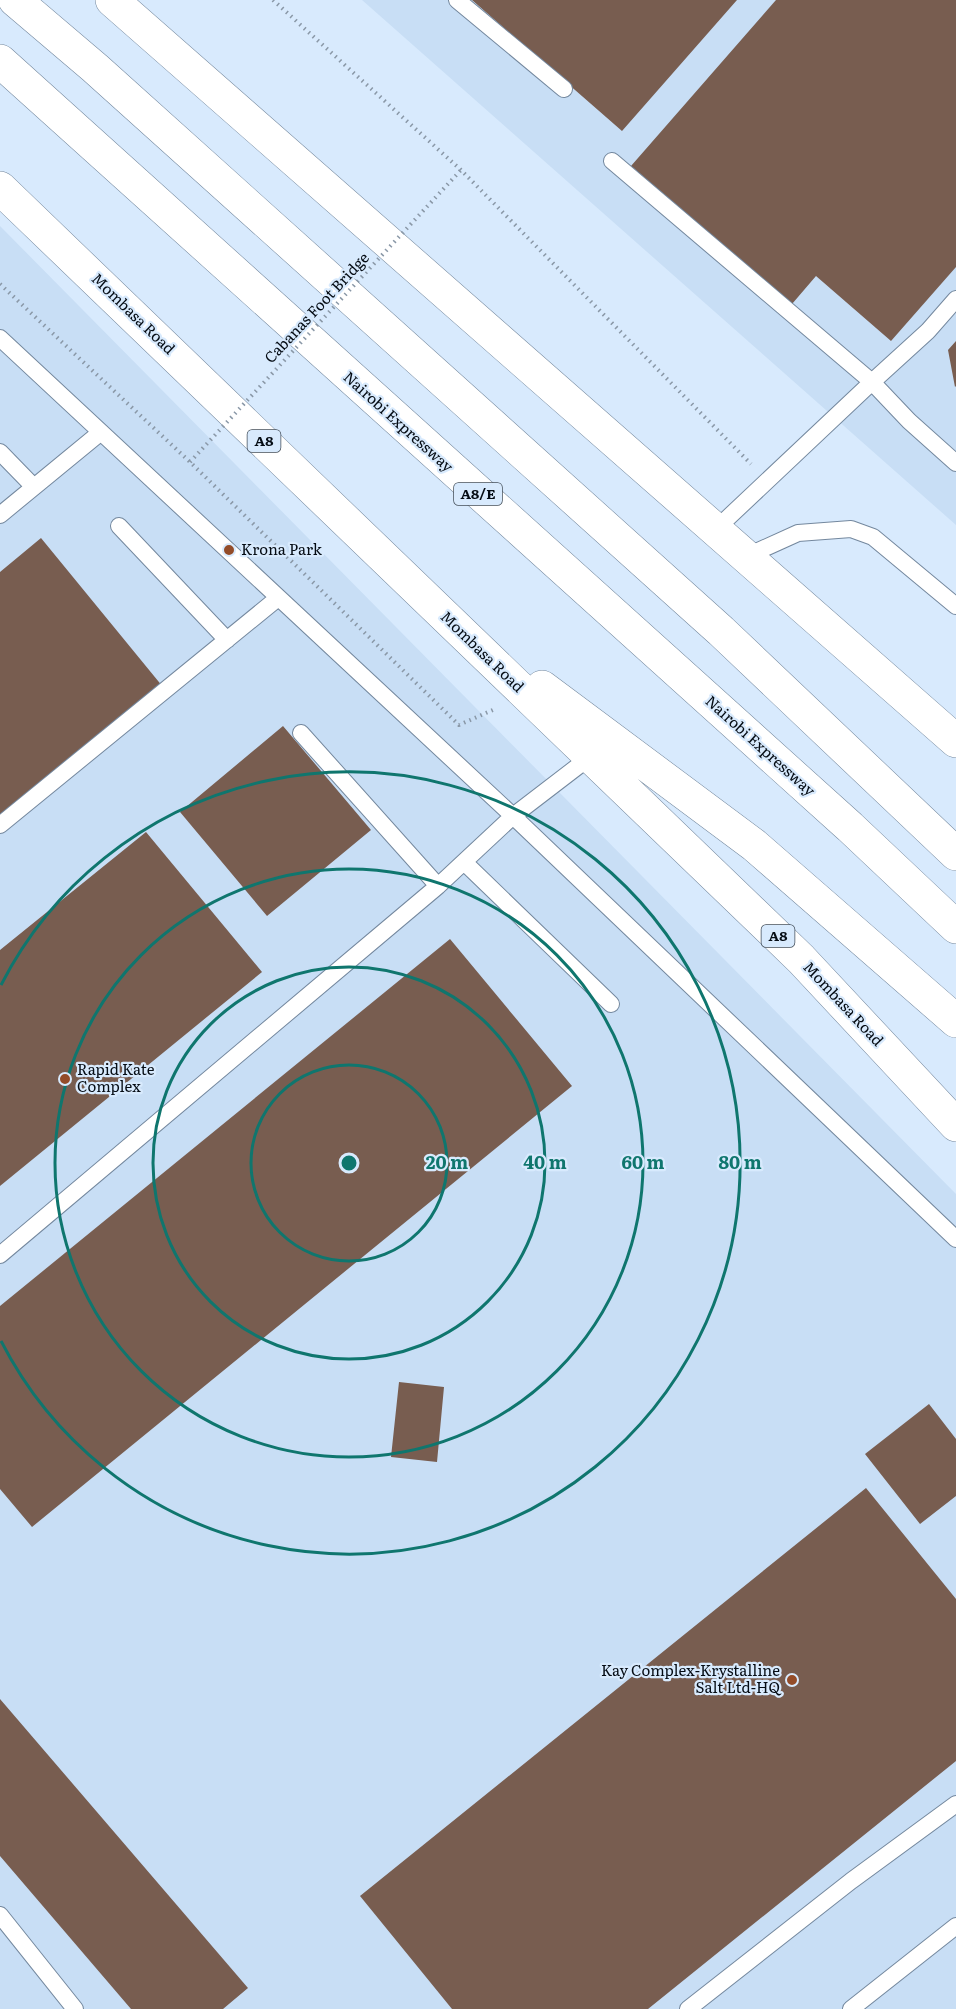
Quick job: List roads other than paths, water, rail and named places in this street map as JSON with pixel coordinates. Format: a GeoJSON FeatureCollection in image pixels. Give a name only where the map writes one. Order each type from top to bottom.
{"type":"FeatureCollection","features":[{"type":"Feature","properties":{"kind":"highway"},"geometry":{"type":"LineString","coordinates":[[15,0],[95,68],[721,631],[956,854]]}},
{"type":"Feature","properties":{"kind":"highway"},"geometry":{"type":"LineString","coordinates":[[112,0],[956,741]]}},
{"type":"Feature","properties":{"kind":"highway","name":"Nairobi Expressway"},"geometry":{"type":"LineString","coordinates":[[0,62],[850,827],[956,927]]}},
{"type":"Feature","properties":{"kind":"highway","name":"Mombasa Road"},"geometry":{"type":"LineString","coordinates":[[0,188],[801,959],[956,1125]]}},
{"type":"Feature","properties":{"kind":"highway"},"geometry":{"type":"LineString","coordinates":[[434,606],[753,845],[956,1021]]}},
{"type":"Feature","properties":{"kind":"lane"},"geometry":{"type":"LineString","coordinates":[[457,0],[564,89]]}},
{"type":"Feature","properties":{"kind":"lane"},"geometry":{"type":"LineString","coordinates":[[612,161],[872,382],[909,421],[956,463]]}},
{"type":"Feature","properties":{"kind":"lane"},"geometry":{"type":"LineString","coordinates":[[715,530],[928,331],[956,299]]}},
{"type":"Feature","properties":{"kind":"lane"},"geometry":{"type":"LineString","coordinates":[[0,338],[513,816],[956,1239]]}},
{"type":"Feature","properties":{"kind":"lane"},"geometry":{"type":"LineString","coordinates":[[0,515],[101,432]]}},
{"type":"Feature","properties":{"kind":"lane"},"geometry":{"type":"LineString","coordinates":[[0,452],[34,486]]}},
{"type":"Feature","properties":{"kind":"lane"},"geometry":{"type":"LineString","coordinates":[[119,526],[227,640]]}},
{"type":"Feature","properties":{"kind":"lane"},"geometry":{"type":"LineString","coordinates":[[745,557],[798,532],[852,529],[873,537],[956,606]]}},
{"type":"Feature","properties":{"kind":"lane"},"geometry":{"type":"LineString","coordinates":[[0,825],[278,598]]}},
{"type":"Feature","properties":{"kind":"lane"},"geometry":{"type":"LineString","coordinates":[[301,733],[438,886]]}},
{"type":"Feature","properties":{"kind":"lane"},"geometry":{"type":"LineString","coordinates":[[0,1255],[438,886],[513,816],[590,757]]}},
{"type":"Feature","properties":{"kind":"lane"},"geometry":{"type":"LineString","coordinates":[[464,862],[611,1004]]}},
{"type":"Feature","properties":{"kind":"lane"},"geometry":{"type":"LineString","coordinates":[[687,2009],[956,1804]]}},
{"type":"Feature","properties":{"kind":"lane"},"geometry":{"type":"LineString","coordinates":[[0,1915],[75,2009]]}},
{"type":"Feature","properties":{"kind":"lane"},"geometry":{"type":"LineString","coordinates":[[851,2009],[956,1926]]}},
{"type":"Feature","properties":{"kind":"place","name":"Krona Park"},"geometry":{"type":"Point","coordinates":[229,550]}},
{"type":"Feature","properties":{"kind":"place","name":"Rapid Kate Complex"},"geometry":{"type":"Point","coordinates":[65,1079]}},
{"type":"Feature","properties":{"kind":"place","name":"Kay Complex-Krystalline Salt Ltd-HQ"},"geometry":{"type":"Point","coordinates":[792,1680]}}]}
